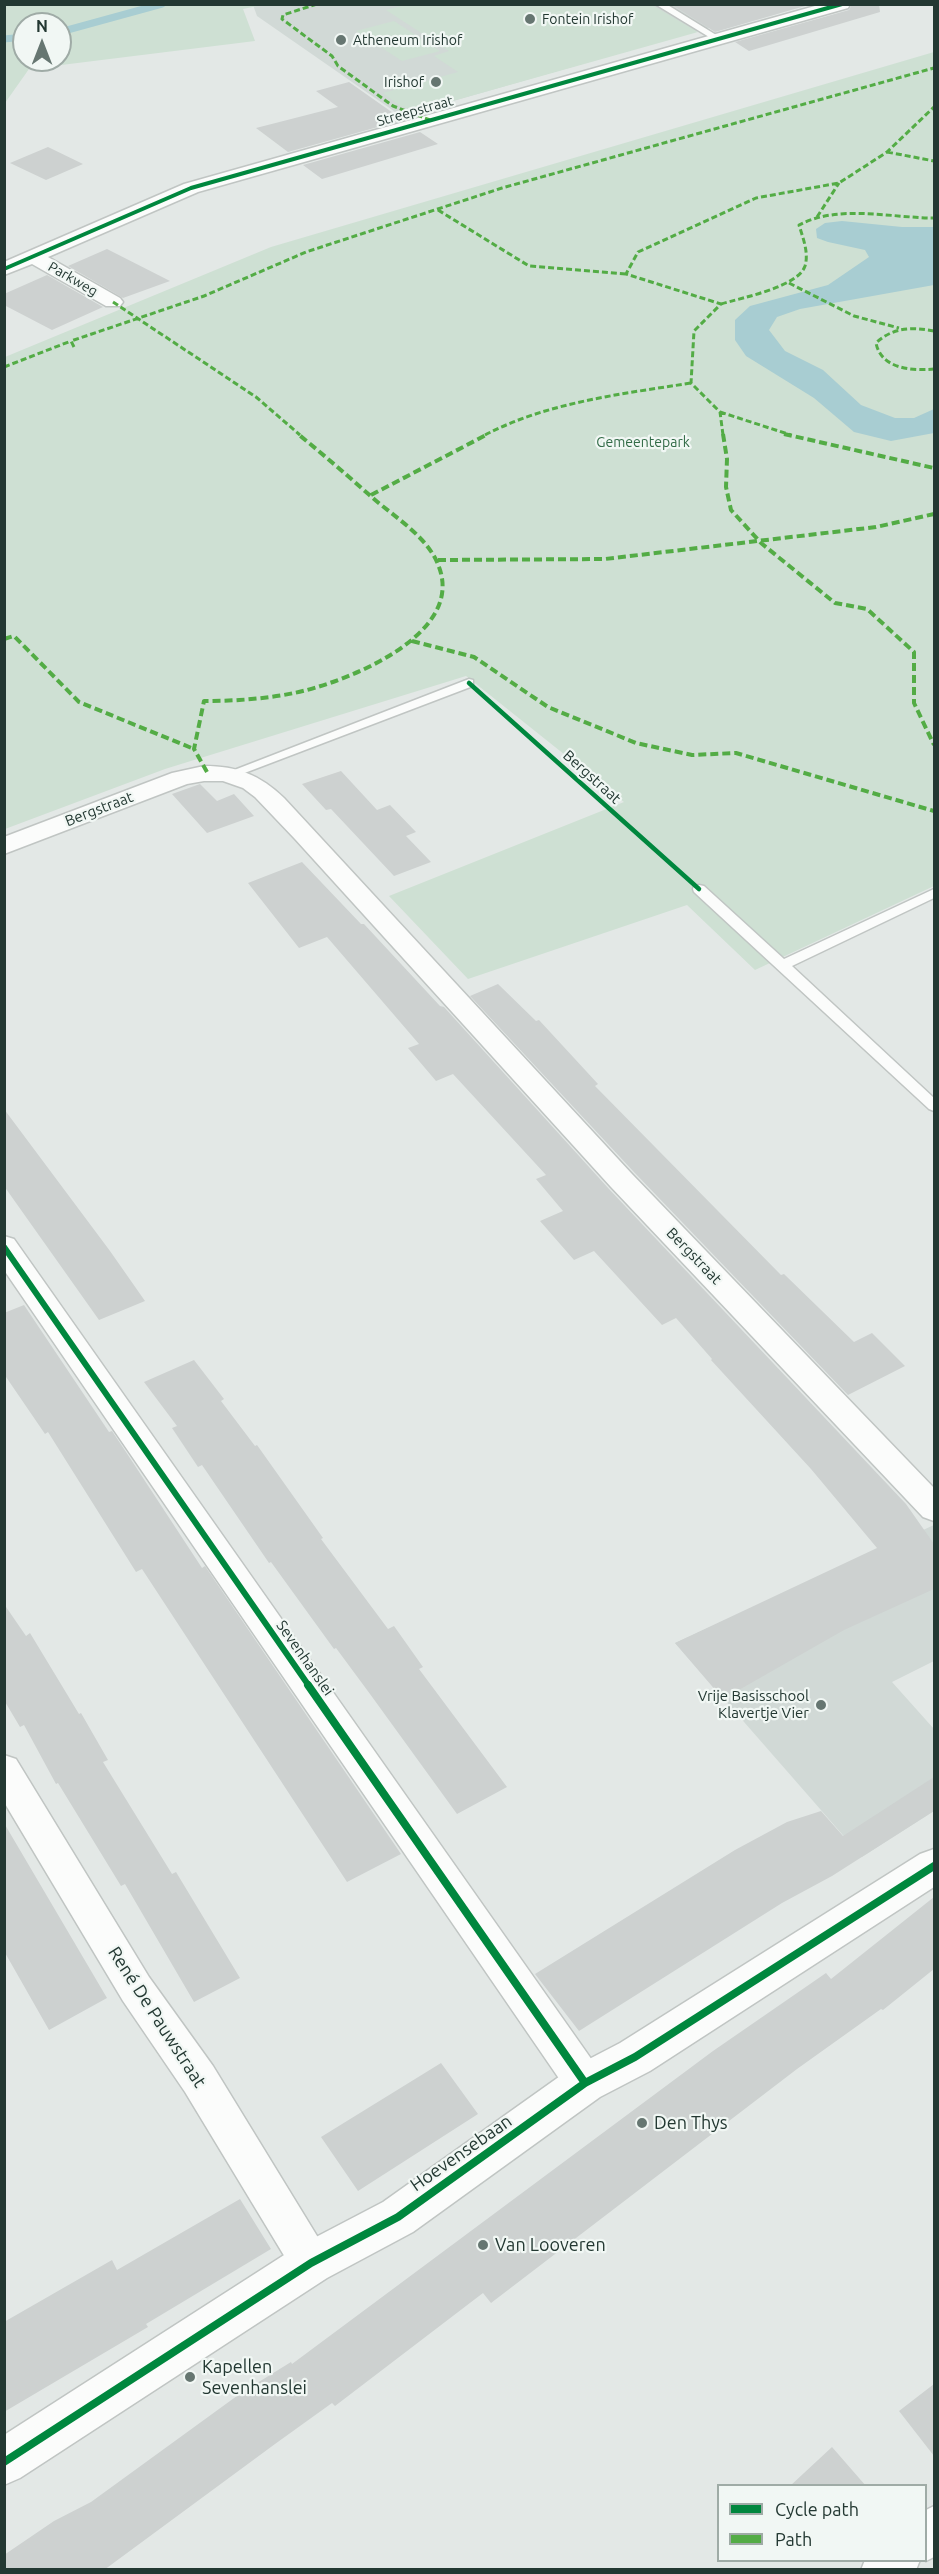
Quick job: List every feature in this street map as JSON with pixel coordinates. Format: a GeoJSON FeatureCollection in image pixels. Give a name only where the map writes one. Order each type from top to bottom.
{"type":"FeatureCollection","features":[{"type":"Feature","properties":{"kind":"street","name":"Streepstraat"},"geometry":{"type":"LineString","coordinates":[[4,269],[191,188],[842,4]]}},
{"type":"Feature","properties":{"kind":"street","name":"Parkweg"},"geometry":{"type":"LineString","coordinates":[[33,256],[113,302]]}},
{"type":"Feature","properties":{"kind":"street","name":"Bergstraat"},"geometry":{"type":"LineString","coordinates":[[4,846],[181,778],[207,772],[244,776],[304,833],[621,1180],[934,1508]]}},
{"type":"Feature","properties":{"kind":"street","name":"Sevenhanslei"},"geometry":{"type":"LineString","coordinates":[[4,1247],[585,2083]]}},
{"type":"Feature","properties":{"kind":"street","name":"René De Pauwstraat"},"geometry":{"type":"LineString","coordinates":[[4,1770],[136,1989],[198,2079],[311,2264]]}},
{"type":"Feature","properties":{"kind":"street","name":"Hoevensebaan"},"geometry":{"type":"LineString","coordinates":[[4,2462],[311,2264],[398,2217],[585,2083],[635,2057],[934,1866]]}},
{"type":"Feature","properties":{"kind":"lane"},"geometry":{"type":"LineString","coordinates":[[660,4],[717,39]]}},
{"type":"Feature","properties":{"kind":"lane","name":"Bergstraat"},"geometry":{"type":"LineString","coordinates":[[230,774],[469,683]]}},
{"type":"Feature","properties":{"kind":"lane"},"geometry":{"type":"LineString","coordinates":[[699,889],[934,1106]]}},
{"type":"Feature","properties":{"kind":"lane"},"geometry":{"type":"LineString","coordinates":[[783,965],[934,893]]}},
{"type":"Feature","properties":{"kind":"shaded area","name":"Irishof"},"geometry":{"type":"Polygon","coordinates":[[[767,4],[774,9],[401,116],[257,16],[253,5],[767,4]]]}},
{"type":"Feature","properties":{"kind":"shaded area","name":"Vrije Basisschool Klavertje Vier"},"geometry":{"type":"Polygon","coordinates":[[[934,1525],[934,1661],[892,1682],[934,1729],[934,1811],[862,1857],[675,1643],[934,1525]]]}},
{"type":"Feature","properties":{"kind":"green space"},"geometry":{"type":"Polygon","coordinates":[[[5,4],[262,4],[243,9],[255,41],[72,64],[72,12],[12,12],[12,72],[27,72],[5,103],[5,4]]]}},
{"type":"Feature","properties":{"kind":"green space"},"geometry":{"type":"Polygon","coordinates":[[[409,4],[652,5],[698,32],[417,111],[400,106],[383,93],[458,72],[434,56],[449,51],[386,10],[409,4]]]}},
{"type":"Feature","properties":{"kind":"green space"},"geometry":{"type":"Polygon","coordinates":[[[394,21],[440,51],[402,61],[356,31],[394,21]]]}},
{"type":"Feature","properties":{"kind":"green space","name":"Gemeentepark"},"geometry":{"type":"Polygon","coordinates":[[[934,52],[934,886],[755,970],[687,905],[468,979],[389,896],[624,802],[466,676],[165,769],[5,829],[5,357],[271,247],[934,52]]]}},
{"type":"Feature","properties":{"kind":"water"},"geometry":{"type":"Polygon","coordinates":[[[842,221],[902,227],[934,227],[934,285],[800,309],[777,317],[769,330],[785,351],[823,370],[861,405],[895,418],[914,418],[934,409],[934,433],[891,441],[854,432],[814,398],[746,356],[735,340],[735,320],[750,306],[828,285],[869,257],[865,250],[817,238],[816,229],[825,223],[842,221]]]}},
{"type":"Feature","properties":{"kind":"building"},"geometry":{"type":"Polygon","coordinates":[[[671,4],[812,4],[715,32],[671,4]]]}},
{"type":"Feature","properties":{"kind":"building"},"geometry":{"type":"Polygon","coordinates":[[[852,4],[879,4],[880,12],[749,51],[735,42],[849,10],[852,4]]]}},
{"type":"Feature","properties":{"kind":"building"},"geometry":{"type":"Polygon","coordinates":[[[349,82],[403,120],[288,152],[256,128],[338,107],[316,91],[349,82]]]}},
{"type":"Feature","properties":{"kind":"building"},"geometry":{"type":"Polygon","coordinates":[[[420,132],[438,144],[322,179],[303,165],[420,132]]]}},
{"type":"Feature","properties":{"kind":"building"},"geometry":{"type":"Polygon","coordinates":[[[48,147],[83,164],[46,180],[10,163],[48,147]]]}},
{"type":"Feature","properties":{"kind":"building"},"geometry":{"type":"Polygon","coordinates":[[[107,249],[170,281],[123,298],[68,266],[107,249]]]}},
{"type":"Feature","properties":{"kind":"building"},"geometry":{"type":"Polygon","coordinates":[[[47,275],[103,307],[52,330],[4,305],[4,294],[47,275]]]}},
{"type":"Feature","properties":{"kind":"building"},"geometry":{"type":"Polygon","coordinates":[[[341,771],[377,810],[390,805],[416,832],[406,836],[431,862],[394,876],[331,809],[326,810],[302,784],[341,771]]]}},
{"type":"Feature","properties":{"kind":"building"},"geometry":{"type":"Polygon","coordinates":[[[200,784],[217,801],[234,794],[254,816],[207,833],[172,794],[200,784]]]}},
{"type":"Feature","properties":{"kind":"building"},"geometry":{"type":"Polygon","coordinates":[[[302,862],[361,924],[364,924],[440,1006],[444,1007],[609,1189],[906,1504],[934,1544],[934,1589],[844,1630],[723,1699],[675,1643],[877,1548],[811,1469],[711,1360],[676,1318],[662,1325],[594,1251],[574,1260],[540,1221],[563,1211],[536,1179],[546,1175],[453,1074],[436,1081],[408,1048],[419,1044],[327,937],[299,948],[248,883],[302,862]]]}},
{"type":"Feature","properties":{"kind":"building"},"geometry":{"type":"Polygon","coordinates":[[[498,984],[536,1021],[539,1020],[598,1084],[595,1086],[781,1275],[784,1274],[854,1342],[872,1333],[905,1366],[848,1395],[633,1171],[470,996],[498,984]]]}},
{"type":"Feature","properties":{"kind":"building"},"geometry":{"type":"Polygon","coordinates":[[[4,1109],[145,1301],[99,1320],[4,1186],[4,1109]]]}},
{"type":"Feature","properties":{"kind":"building"},"geometry":{"type":"Polygon","coordinates":[[[24,1305],[109,1432],[112,1431],[202,1568],[205,1566],[401,1854],[347,1882],[142,1569],[136,1572],[48,1432],[45,1434],[4,1374],[4,1313],[24,1305]]]}},
{"type":"Feature","properties":{"kind":"building"},"geometry":{"type":"Polygon","coordinates":[[[194,1360],[224,1399],[221,1401],[255,1446],[257,1445],[323,1538],[321,1539],[388,1629],[394,1626],[423,1667],[419,1669],[507,1787],[457,1814],[336,1648],[334,1649],[271,1562],[269,1563],[202,1465],[198,1467],[172,1428],[177,1426],[144,1382],[194,1360]]]}},
{"type":"Feature","properties":{"kind":"building"},"geometry":{"type":"Polygon","coordinates":[[[4,1604],[26,1636],[30,1633],[79,1714],[81,1713],[108,1760],[103,1762],[172,1874],[176,1872],[240,1978],[194,2002],[125,1884],[121,1886],[58,1783],[56,1784],[24,1725],[20,1727],[4,1700],[4,1604]]]}},
{"type":"Feature","properties":{"kind":"building"},"geometry":{"type":"Polygon","coordinates":[[[934,1777],[934,1811],[832,1876],[782,1903],[579,2031],[535,1974],[735,1850],[787,1822],[821,1811],[843,1836],[934,1777]]]}},
{"type":"Feature","properties":{"kind":"building"},"geometry":{"type":"Polygon","coordinates":[[[4,1823],[107,1998],[49,2030],[4,1951],[4,1823]]]}},
{"type":"Feature","properties":{"kind":"building"},"geometry":{"type":"Polygon","coordinates":[[[934,1897],[934,1969],[883,2010],[881,2009],[797,2069],[491,2303],[483,2293],[335,2406],[332,2403],[104,2570],[4,2570],[4,2555],[54,2521],[91,2502],[241,2393],[291,2362],[292,2364],[713,2051],[826,1973],[831,1979],[934,1897]]]}},
{"type":"Feature","properties":{"kind":"building"},"geometry":{"type":"Polygon","coordinates":[[[441,2063],[478,2114],[358,2191],[321,2137],[441,2063]]]}},
{"type":"Feature","properties":{"kind":"building"},"geometry":{"type":"Polygon","coordinates":[[[240,2199],[271,2249],[146,2324],[148,2327],[4,2412],[4,2322],[112,2260],[117,2270],[240,2199]]]}},
{"type":"Feature","properties":{"kind":"building"},"geometry":{"type":"Polygon","coordinates":[[[934,2384],[934,2456],[899,2411],[934,2384]]]}},
{"type":"Feature","properties":{"kind":"building"},"geometry":{"type":"Polygon","coordinates":[[[832,2447],[864,2484],[792,2484],[832,2447]]]}},
{"type":"Feature","properties":{"kind":"waterway"},"geometry":{"type":"LineString","coordinates":[[72,29],[162,4]]}},
{"type":"Feature","properties":{"kind":"waterway"},"geometry":{"type":"LineString","coordinates":[[4,39],[12,38]]}},
{"type":"Feature","properties":{"kind":"marked path"},"geometry":{"type":"LineString","coordinates":[[317,4],[283,15],[282,19],[332,56],[338,66],[393,106],[430,120]]}},
{"type":"Feature","properties":{"kind":"marked path"},"geometry":{"type":"LineString","coordinates":[[74,347],[71,341],[204,296],[306,252],[502,188],[934,68]]}},
{"type":"Feature","properties":{"kind":"marked path"},"geometry":{"type":"LineString","coordinates":[[934,107],[887,152],[839,183],[756,198],[638,252],[626,274],[721,304],[694,331],[691,383],[720,412],[727,459],[726,487],[731,510],[761,543],[835,603],[867,609],[914,652],[914,703],[934,745]]}},
{"type":"Feature","properties":{"kind":"marked path"},"geometry":{"type":"LineString","coordinates":[[887,152],[934,161]]}},
{"type":"Feature","properties":{"kind":"marked path"},"geometry":{"type":"LineString","coordinates":[[817,217],[839,183]]}},
{"type":"Feature","properties":{"kind":"marked path"},"geometry":{"type":"LineString","coordinates":[[438,210],[529,266],[626,274]]}},
{"type":"Feature","properties":{"kind":"marked path"},"geometry":{"type":"LineString","coordinates":[[721,304],[789,283],[801,274],[805,267],[807,254],[799,225],[810,219],[843,215],[934,218]]}},
{"type":"Feature","properties":{"kind":"marked path"},"geometry":{"type":"LineString","coordinates":[[789,283],[854,316],[899,328]]}},
{"type":"Feature","properties":{"kind":"marked path"},"geometry":{"type":"LineString","coordinates":[[113,302],[256,397],[421,539],[439,567],[443,593],[434,617],[416,637],[391,655],[335,682],[309,690],[257,699],[204,701],[194,749],[207,772]]}},
{"type":"Feature","properties":{"kind":"marked path"},"geometry":{"type":"LineString","coordinates":[[934,331],[903,329],[889,333],[876,343],[877,351],[889,363],[907,369],[934,369]]}},
{"type":"Feature","properties":{"kind":"marked path"},"geometry":{"type":"LineString","coordinates":[[4,367],[71,341]]}},
{"type":"Feature","properties":{"kind":"marked path"},"geometry":{"type":"LineString","coordinates":[[371,495],[506,424],[593,398],[691,383]]}},
{"type":"Feature","properties":{"kind":"marked path"},"geometry":{"type":"LineString","coordinates":[[720,412],[782,433],[934,468]]}},
{"type":"Feature","properties":{"kind":"marked path"},"geometry":{"type":"LineString","coordinates":[[438,560],[605,559],[876,527],[934,514]]}},
{"type":"Feature","properties":{"kind":"marked path"},"geometry":{"type":"LineString","coordinates":[[4,639],[14,636],[79,702],[194,749]]}},
{"type":"Feature","properties":{"kind":"marked path"},"geometry":{"type":"LineString","coordinates":[[412,641],[474,657],[548,707],[636,743],[692,755],[736,753],[934,811]]}},
{"type":"Feature","properties":{"kind":"cycle path"},"geometry":{"type":"LineString","coordinates":[[4,269],[191,188],[842,4]]}},
{"type":"Feature","properties":{"kind":"cycle path"},"geometry":{"type":"LineString","coordinates":[[469,683],[699,889]]}},
{"type":"Feature","properties":{"kind":"cycle path"},"geometry":{"type":"LineString","coordinates":[[4,1247],[585,2083]]}},
{"type":"Feature","properties":{"kind":"cycle path"},"geometry":{"type":"LineString","coordinates":[[4,2462],[311,2263],[398,2217],[585,2083],[635,2057],[934,1866]]}},
{"type":"Feature","properties":{"kind":"place","name":"Fontein Irishof"},"geometry":{"type":"Point","coordinates":[530,19]}},
{"type":"Feature","properties":{"kind":"place","name":"Atheneum Irishof"},"geometry":{"type":"Point","coordinates":[341,40]}},
{"type":"Feature","properties":{"kind":"place","name":"Irishof"},"geometry":{"type":"Point","coordinates":[436,82]}},
{"type":"Feature","properties":{"kind":"place","name":"Vrije Basisschool Klavertje Vier"},"geometry":{"type":"Point","coordinates":[821,1705]}},
{"type":"Feature","properties":{"kind":"place","name":"Den Thys"},"geometry":{"type":"Point","coordinates":[642,2123]}},
{"type":"Feature","properties":{"kind":"place","name":"Van Looveren"},"geometry":{"type":"Point","coordinates":[483,2245]}},
{"type":"Feature","properties":{"kind":"place","name":"Kapellen Sevenhanslei"},"geometry":{"type":"Point","coordinates":[190,2377]}}]}
